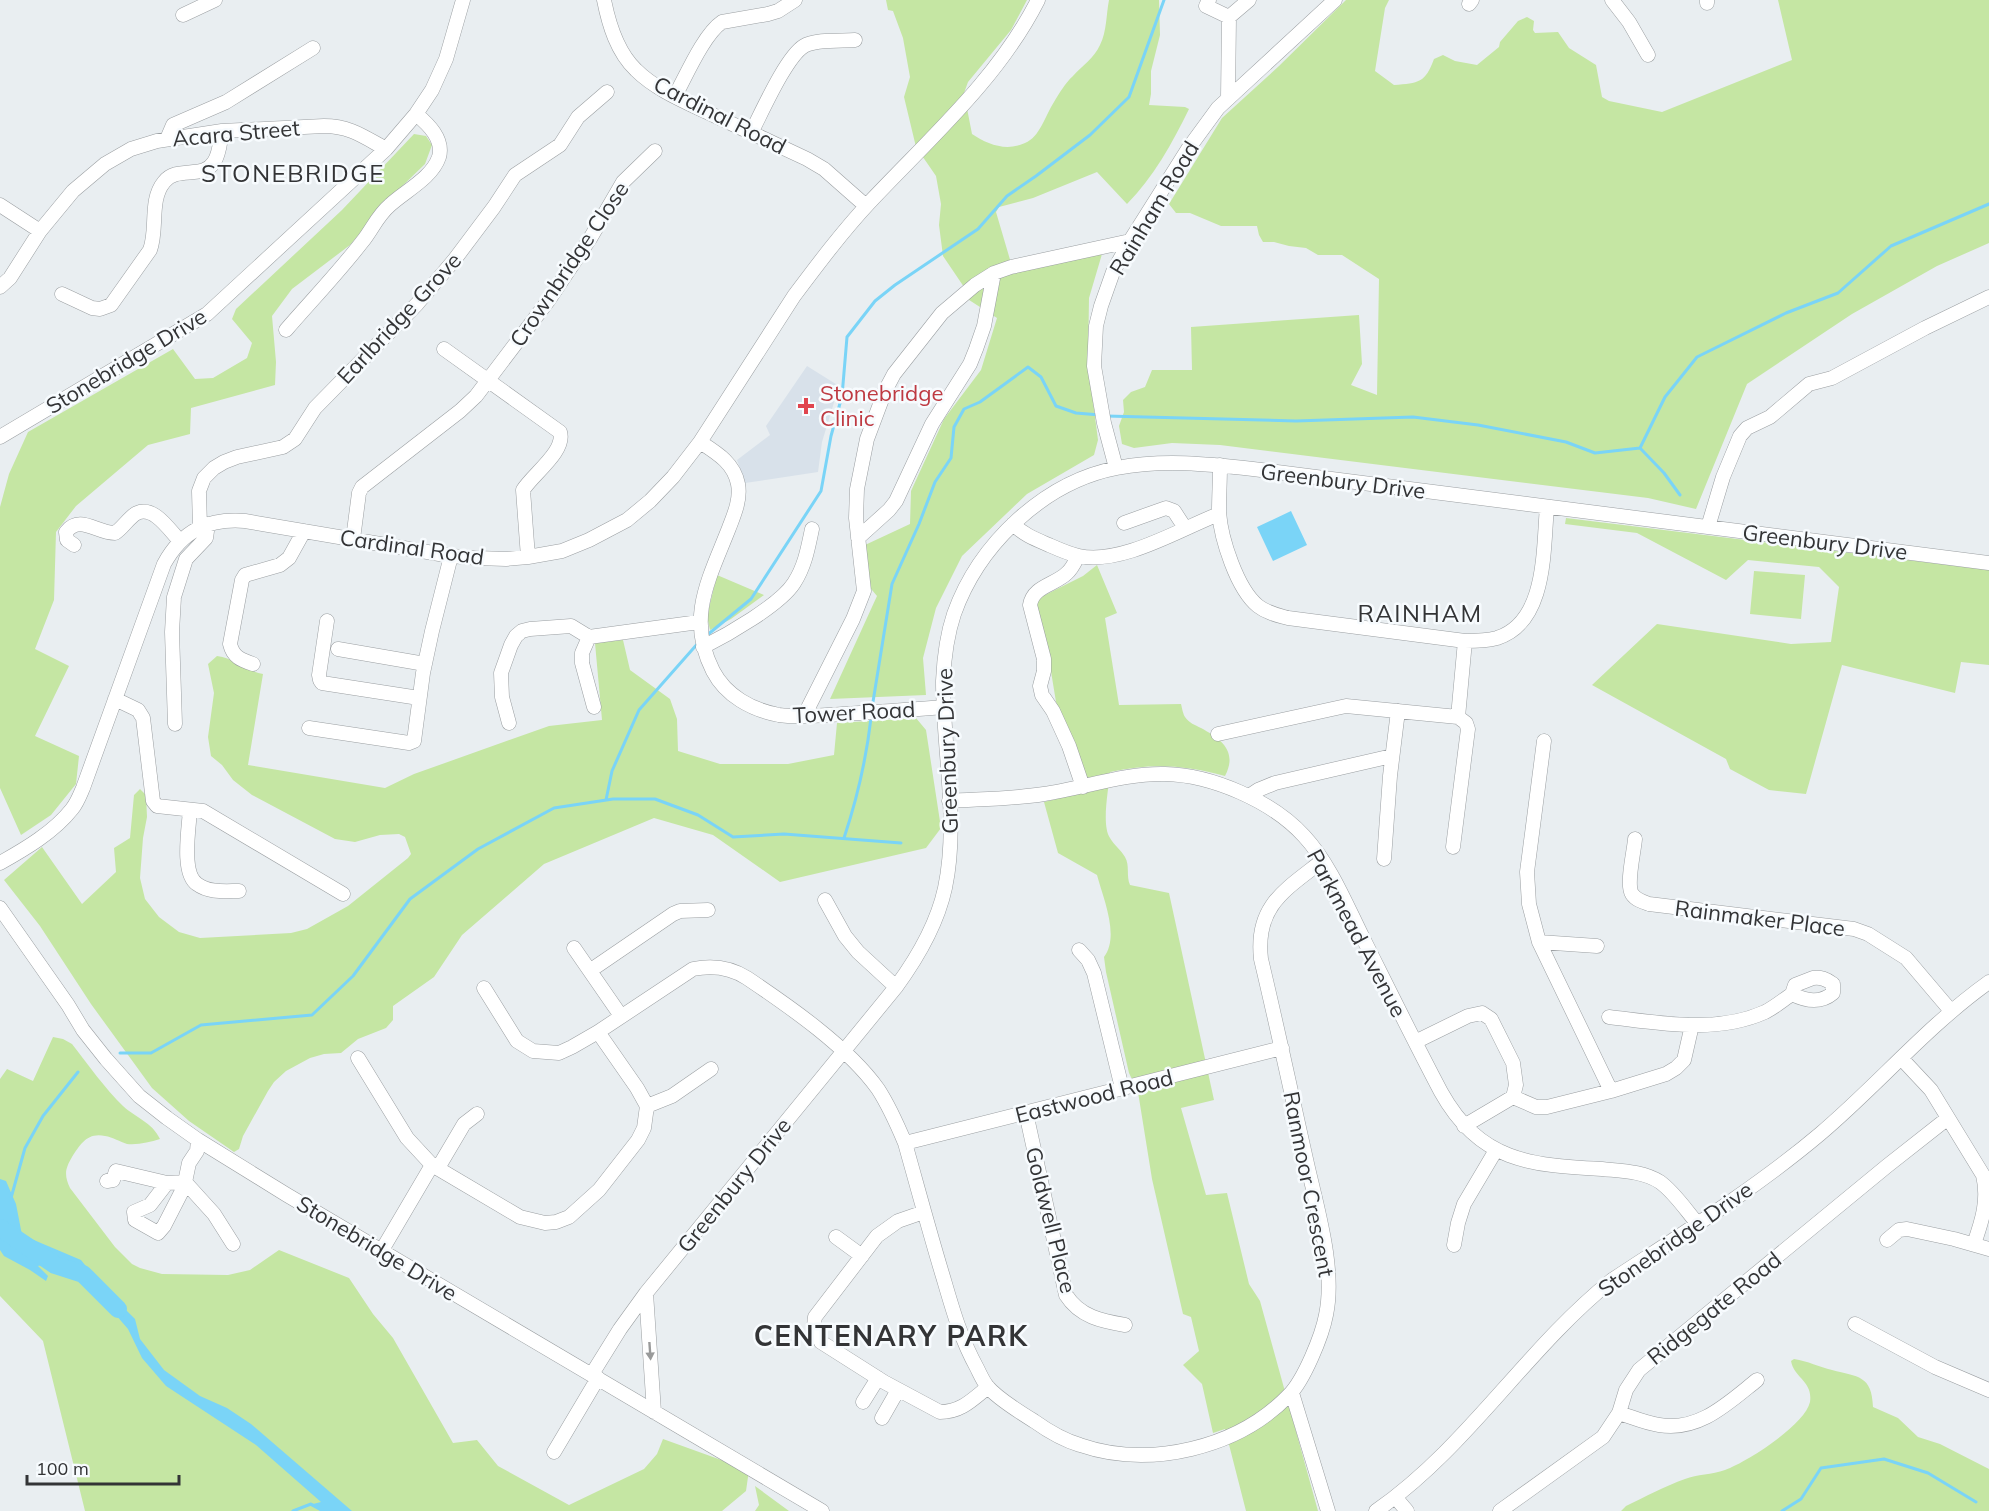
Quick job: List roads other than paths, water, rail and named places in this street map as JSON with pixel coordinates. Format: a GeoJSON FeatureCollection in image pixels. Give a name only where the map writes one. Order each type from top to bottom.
{"type":"FeatureCollection","features":[{"type":"Feature","properties":{"kind":"street"},"geometry":{"type":"LineString","coordinates":[[183,15],[216,0]]}},
{"type":"Feature","properties":{"kind":"street","name":"Stonebridge Drive"},"geometry":{"type":"LineString","coordinates":[[0,437],[207,314],[386,149],[416,114],[432,90],[446,59],[463,0]]}},
{"type":"Feature","properties":{"kind":"street","name":"Cardinal Road"},"geometry":{"type":"LineString","coordinates":[[604,0],[609,21],[622,52],[635,69],[645,77],[675,96],[807,159],[824,170],[866,206]]}},
{"type":"Feature","properties":{"kind":"street"},"geometry":{"type":"LineString","coordinates":[[675,96],[717,26],[722,22],[778,11],[795,0]]}},
{"type":"Feature","properties":{"kind":"street","name":"Cardinal Road"},"geometry":{"type":"LineString","coordinates":[[0,863],[47,832],[73,808],[83,788],[164,564],[180,541],[204,525],[238,520],[451,556],[506,559],[562,551],[627,520],[650,501],[674,477],[700,442],[794,296],[866,206],[975,92],[1009,51],[1038,0]]}},
{"type":"Feature","properties":{"kind":"street"},"geometry":{"type":"LineString","coordinates":[[1209,0],[1206,6],[1229,17]]}},
{"type":"Feature","properties":{"kind":"street"},"geometry":{"type":"LineString","coordinates":[[1228,98],[1229,17],[1249,0]]}},
{"type":"Feature","properties":{"kind":"street","name":"Rainham Road"},"geometry":{"type":"LineString","coordinates":[[1116,468],[1096,386],[1094,348],[1101,306],[1113,272],[1130,240],[1218,108],[1335,0]]}},
{"type":"Feature","properties":{"kind":"street"},"geometry":{"type":"LineString","coordinates":[[1612,0],[1629,22],[1648,55]]}},
{"type":"Feature","properties":{"kind":"street"},"geometry":{"type":"LineString","coordinates":[[751,133],[796,53],[812,43],[855,40]]}},
{"type":"Feature","properties":{"kind":"street"},"geometry":{"type":"LineString","coordinates":[[167,139],[172,125],[226,102],[313,48]]}},
{"type":"Feature","properties":{"kind":"street","name":"Earlbridge Grove"},"geometry":{"type":"LineString","coordinates":[[204,525],[199,491],[204,478],[224,462],[283,447],[295,439],[315,408],[417,304],[455,259],[515,175],[560,145],[578,117],[607,92]]}},
{"type":"Feature","properties":{"kind":"street"},"geometry":{"type":"LineString","coordinates":[[286,330],[363,240],[381,213],[419,181],[436,161],[440,148],[436,138],[430,127],[416,114]]}},
{"type":"Feature","properties":{"kind":"street","name":"Acara Street"},"geometry":{"type":"LineString","coordinates":[[0,286],[9,278],[40,231],[73,191],[105,164],[130,149],[167,139],[222,130],[340,126],[357,132],[386,149]]}},
{"type":"Feature","properties":{"kind":"street"},"geometry":{"type":"LineString","coordinates":[[62,294],[93,308],[100,309],[111,305],[153,243],[156,204],[162,183],[177,172],[202,171],[210,167],[218,155],[222,130]]}},
{"type":"Feature","properties":{"kind":"street","name":"Crownbridge Close"},"geometry":{"type":"LineString","coordinates":[[353,539],[358,493],[362,487],[460,411],[488,381],[548,301],[591,237],[623,182],[654,151]]}},
{"type":"Feature","properties":{"kind":"street"},"geometry":{"type":"LineString","coordinates":[[0,205],[40,231]]}},
{"type":"Feature","properties":{"kind":"street"},"geometry":{"type":"LineString","coordinates":[[804,716],[853,619],[864,591],[856,518],[858,489],[867,440],[875,415],[894,374],[942,313],[975,285],[994,273],[1011,267],[1130,240]]}},
{"type":"Feature","properties":{"kind":"street"},"geometry":{"type":"LineString","coordinates":[[858,538],[896,501],[932,424],[970,364],[984,326],[994,273]]}},
{"type":"Feature","properties":{"kind":"street"},"geometry":{"type":"LineString","coordinates":[[1707,527],[1723,477],[1740,436],[1747,428],[1770,417],[1809,384],[1832,378],[1989,297]]}},
{"type":"Feature","properties":{"kind":"street"},"geometry":{"type":"LineString","coordinates":[[444,349],[560,432],[558,448],[528,482],[524,490],[528,557]]}},
{"type":"Feature","properties":{"kind":"street","name":"Tower Road"},"geometry":{"type":"LineString","coordinates":[[700,442],[722,457],[731,467],[739,487],[736,510],[704,596],[699,622],[703,647],[722,685],[735,697],[767,712],[804,716],[943,708]]}},
{"type":"Feature","properties":{"kind":"street","name":"Greenbury Drive"},"geometry":{"type":"LineString","coordinates":[[554,1452],[620,1329],[646,1293],[896,987],[923,947],[936,918],[949,861],[949,801],[943,708],[944,658],[954,614],[981,561],[1013,524],[1045,499],[1066,486],[1116,468],[1163,462],[1220,465],[1989,563]]}},
{"type":"Feature","properties":{"kind":"street"},"geometry":{"type":"LineString","coordinates":[[1220,465],[1220,514],[1224,538],[1242,586],[1259,607],[1288,618],[1465,641],[1498,638],[1520,624],[1528,614],[1534,601],[1542,569],[1547,507]]}},
{"type":"Feature","properties":{"kind":"street"},"geometry":{"type":"LineString","coordinates":[[1124,523],[1166,508],[1174,511],[1185,528]]}},
{"type":"Feature","properties":{"kind":"street"},"geometry":{"type":"LineString","coordinates":[[74,545],[67,540],[66,532],[71,525],[78,523],[115,533],[136,514],[148,513],[155,515],[180,541]]}},
{"type":"Feature","properties":{"kind":"street"},"geometry":{"type":"LineString","coordinates":[[1013,524],[1023,534],[1078,556],[1105,557],[1153,543],[1220,514]]}},
{"type":"Feature","properties":{"kind":"street"},"geometry":{"type":"LineString","coordinates":[[175,724],[172,632],[174,597],[186,559],[206,538],[204,525]]}},
{"type":"Feature","properties":{"kind":"street"},"geometry":{"type":"LineString","coordinates":[[703,647],[738,628],[784,595],[794,584],[805,561],[812,529]]}},
{"type":"Feature","properties":{"kind":"street"},"geometry":{"type":"LineString","coordinates":[[253,664],[237,658],[231,651],[230,644],[242,580],[245,575],[280,565],[289,558],[304,531]]}},
{"type":"Feature","properties":{"kind":"street"},"geometry":{"type":"LineString","coordinates":[[309,728],[409,743],[414,741],[425,664],[451,556]]}},
{"type":"Feature","properties":{"kind":"street"},"geometry":{"type":"LineString","coordinates":[[1078,556],[1067,573],[1039,590],[1031,599],[1030,605],[1043,649],[1044,671],[1040,686],[1042,695],[1053,711],[1069,746],[1083,787]]}},
{"type":"Feature","properties":{"kind":"street"},"geometry":{"type":"LineString","coordinates":[[327,621],[319,670],[322,683],[419,698]]}},
{"type":"Feature","properties":{"kind":"street"},"geometry":{"type":"LineString","coordinates":[[509,723],[502,697],[501,673],[516,636],[522,632],[530,629],[571,626],[590,637],[699,622]]}},
{"type":"Feature","properties":{"kind":"street"},"geometry":{"type":"LineString","coordinates":[[590,637],[582,653],[582,663],[594,707]]}},
{"type":"Feature","properties":{"kind":"street"},"geometry":{"type":"LineString","coordinates":[[1458,717],[1465,641]]}},
{"type":"Feature","properties":{"kind":"street"},"geometry":{"type":"LineString","coordinates":[[338,649],[425,664]]}},
{"type":"Feature","properties":{"kind":"street"},"geometry":{"type":"LineString","coordinates":[[115,699],[138,710],[143,718],[153,801],[158,806],[203,811],[343,894]]}},
{"type":"Feature","properties":{"kind":"street"},"geometry":{"type":"LineString","coordinates":[[1218,734],[1346,706],[1458,717],[1466,723],[1468,729],[1453,847]]}},
{"type":"Feature","properties":{"kind":"street"},"geometry":{"type":"LineString","coordinates":[[1384,859],[1398,711]]}},
{"type":"Feature","properties":{"kind":"street"},"geometry":{"type":"LineString","coordinates":[[1544,741],[1527,872],[1529,904],[1539,942],[1611,1091]]}},
{"type":"Feature","properties":{"kind":"street"},"geometry":{"type":"LineString","coordinates":[[1249,796],[1275,783],[1392,756]]}},
{"type":"Feature","properties":{"kind":"street","name":"Parkmead Avenue"},"geometry":{"type":"LineString","coordinates":[[949,801],[1042,795],[1140,776],[1165,774],[1206,780],[1249,796],[1302,834],[1322,861],[1447,1104],[1464,1126],[1481,1141],[1518,1160],[1625,1171],[1646,1176],[1660,1182],[1697,1223]]}},
{"type":"Feature","properties":{"kind":"street"},"geometry":{"type":"LineString","coordinates":[[190,810],[189,874],[198,885],[209,889],[220,892],[239,891]]}},
{"type":"Feature","properties":{"kind":"street","name":"Rainmaker Place"},"geometry":{"type":"LineString","coordinates":[[1635,839],[1630,886],[1633,896],[1640,901],[1649,904],[1854,929],[1868,934],[1906,958],[1951,1011]]}},
{"type":"Feature","properties":{"kind":"street","name":"Ranmoor Crescent"},"geometry":{"type":"LineString","coordinates":[[484,988],[517,1041],[533,1051],[558,1053],[598,1032],[693,969],[708,966],[722,968],[738,972],[747,978],[844,1051],[877,1089],[894,1117],[905,1143],[958,1330],[988,1387],[1054,1434],[1081,1446],[1137,1455],[1163,1454],[1229,1438],[1265,1418],[1292,1394],[1317,1343],[1326,1315],[1329,1290],[1320,1223],[1259,942],[1262,924],[1269,909],[1284,891],[1322,861]]}},
{"type":"Feature","properties":{"kind":"street"},"geometry":{"type":"LineString","coordinates":[[825,900],[852,944],[896,987]]}},
{"type":"Feature","properties":{"kind":"street","name":"Stonebridge Drive"},"geometry":{"type":"LineString","coordinates":[[0,908],[83,1030],[106,1059],[140,1096],[198,1140],[822,1511]]}},
{"type":"Feature","properties":{"kind":"street"},"geometry":{"type":"LineString","coordinates":[[591,970],[672,914],[680,911],[708,910]]}},
{"type":"Feature","properties":{"kind":"street"},"geometry":{"type":"LineString","coordinates":[[1539,942],[1597,946]]}},
{"type":"Feature","properties":{"kind":"street"},"geometry":{"type":"LineString","coordinates":[[574,948],[621,1016]]}},
{"type":"Feature","properties":{"kind":"street"},"geometry":{"type":"LineString","coordinates":[[1079,950],[1088,960],[1094,973],[1122,1088]]}},
{"type":"Feature","properties":{"kind":"street","name":"Stonebridge Drive"},"geometry":{"type":"LineString","coordinates":[[1376,1511],[1396,1497],[1452,1447],[1571,1315],[1612,1280],[1747,1189],[1817,1136],[1951,1011],[1989,982]]}},
{"type":"Feature","properties":{"kind":"street"},"geometry":{"type":"LineString","coordinates":[[1609,1017],[1692,1025],[1724,1022],[1751,1017],[1775,1006],[1792,994]]}},
{"type":"Feature","properties":{"kind":"street"},"geometry":{"type":"LineString","coordinates":[[1415,1042],[1475,1013],[1485,1014],[1491,1019],[1513,1063],[1516,1085],[1513,1097],[1464,1126]]}},
{"type":"Feature","properties":{"kind":"street"},"geometry":{"type":"LineString","coordinates":[[1513,1097],[1536,1107],[1547,1107],[1666,1074],[1684,1060],[1688,1052],[1692,1025]]}},
{"type":"Feature","properties":{"kind":"street"},"geometry":{"type":"LineString","coordinates":[[358,1059],[407,1138],[435,1166],[520,1217],[545,1223],[556,1222],[569,1217],[582,1206],[619,1167],[644,1128],[647,1106],[598,1032]]}},
{"type":"Feature","properties":{"kind":"street","name":"Eastwood Road"},"geometry":{"type":"LineString","coordinates":[[905,1143],[1282,1048]]}},
{"type":"Feature","properties":{"kind":"street"},"geometry":{"type":"LineString","coordinates":[[1901,1058],[1931,1090],[1975,1160],[1986,1183],[1984,1214],[1974,1244]]}},
{"type":"Feature","properties":{"kind":"street"},"geometry":{"type":"LineString","coordinates":[[647,1106],[672,1096],[711,1069]]}},
{"type":"Feature","properties":{"kind":"street","name":"Goldwell Place"},"geometry":{"type":"LineString","coordinates":[[1026,1113],[1066,1296],[1081,1312],[1103,1321],[1125,1325]]}},
{"type":"Feature","properties":{"kind":"street"},"geometry":{"type":"LineString","coordinates":[[382,1250],[464,1124],[477,1114]]}},
{"type":"Feature","properties":{"kind":"street","name":"Ridgegate Road"},"geometry":{"type":"LineString","coordinates":[[1500,1511],[1603,1437],[1619,1413],[1626,1390],[1638,1370],[1948,1118]]}},
{"type":"Feature","properties":{"kind":"street"},"geometry":{"type":"LineString","coordinates":[[168,1183],[150,1205],[134,1212],[135,1220],[158,1233],[164,1226],[185,1182],[189,1163],[197,1151],[198,1140]]}},
{"type":"Feature","properties":{"kind":"street"},"geometry":{"type":"LineString","coordinates":[[1454,1245],[1460,1212],[1496,1150]]}},
{"type":"Feature","properties":{"kind":"street"},"geometry":{"type":"LineString","coordinates":[[106,1181],[113,1180],[116,1171],[168,1183],[185,1182]]}},
{"type":"Feature","properties":{"kind":"street"},"geometry":{"type":"LineString","coordinates":[[185,1182],[214,1214],[233,1244]]}},
{"type":"Feature","properties":{"kind":"street"},"geometry":{"type":"LineString","coordinates":[[924,1212],[898,1221],[877,1236],[815,1317],[814,1326],[821,1342],[898,1390],[940,1412],[952,1412],[963,1408],[988,1387]]}},
{"type":"Feature","properties":{"kind":"street"},"geometry":{"type":"LineString","coordinates":[[1887,1240],[1899,1230],[1907,1229],[1989,1249]]}},
{"type":"Feature","properties":{"kind":"street"},"geometry":{"type":"LineString","coordinates":[[836,1237],[862,1256]]}},
{"type":"Feature","properties":{"kind":"street"},"geometry":{"type":"LineString","coordinates":[[646,1293],[654,1412]]}},
{"type":"Feature","properties":{"kind":"street"},"geometry":{"type":"LineString","coordinates":[[1856,1324],[1935,1367],[1989,1390]]}},
{"type":"Feature","properties":{"kind":"street"},"geometry":{"type":"LineString","coordinates":[[863,1402],[878,1378]]}},
{"type":"Feature","properties":{"kind":"street"},"geometry":{"type":"LineString","coordinates":[[1619,1413],[1658,1425],[1690,1424],[1713,1414],[1756,1380]]}},
{"type":"Feature","properties":{"kind":"street"},"geometry":{"type":"LineString","coordinates":[[882,1418],[898,1390]]}},
{"type":"Feature","properties":{"kind":"street"},"geometry":{"type":"LineString","coordinates":[[1292,1394],[1328,1511]]}},
{"type":"Feature","properties":{"kind":"street"},"geometry":{"type":"LineString","coordinates":[[1396,1497],[1407,1511]]}},
{"type":"Feature","properties":{"kind":"water"},"geometry":{"type":"Polygon","coordinates":[[[1291,511],[1307,545],[1273,561],[1257,527],[1291,511]]]}},
{"type":"Feature","properties":{"kind":"water"},"geometry":{"type":"Polygon","coordinates":[[[0,1179],[6,1181],[16,1204],[22,1235],[81,1260],[101,1285],[135,1319],[140,1339],[164,1370],[200,1396],[227,1408],[251,1424],[352,1511],[320,1511],[309,1505],[321,1502],[256,1445],[166,1386],[142,1358],[128,1329],[115,1314],[100,1289],[67,1267],[48,1263],[38,1266],[48,1276],[46,1281],[4,1256],[0,1250],[0,1179]]]}},
{"type":"Feature","properties":{"kind":"waterway"},"geometry":{"type":"LineString","coordinates":[[706,636],[751,599],[821,491],[831,436],[842,396],[847,337],[875,301],[978,229],[1007,196],[1090,135],[1129,97],[1164,0]]}},
{"type":"Feature","properties":{"kind":"waterway"},"geometry":{"type":"LineString","coordinates":[[1106,416],[1296,421],[1413,417],[1478,425],[1566,442],[1595,453],[1640,448],[1665,397],[1697,357],[1786,313],[1838,293],[1891,246],[1989,204]]}},
{"type":"Feature","properties":{"kind":"waterway"},"geometry":{"type":"LineString","coordinates":[[872,708],[892,584],[935,482],[951,458],[954,427],[964,409],[980,402],[1028,367],[1041,377],[1056,406],[1076,413],[1100,415]]}},
{"type":"Feature","properties":{"kind":"waterway"},"geometry":{"type":"LineString","coordinates":[[1640,448],[1664,473],[1680,495]]}},
{"type":"Feature","properties":{"kind":"waterway"},"geometry":{"type":"LineString","coordinates":[[606,800],[612,771],[639,710],[699,642]]}},
{"type":"Feature","properties":{"kind":"waterway"},"geometry":{"type":"LineString","coordinates":[[844,838],[861,778],[871,718]]}},
{"type":"Feature","properties":{"kind":"waterway"},"geometry":{"type":"LineString","coordinates":[[120,1053],[151,1053],[201,1025],[312,1015],[353,976],[410,899],[478,849],[554,808],[613,799],[655,799],[698,815],[733,837],[784,834],[901,843]]}},
{"type":"Feature","properties":{"kind":"waterway"},"geometry":{"type":"LineString","coordinates":[[11,1198],[25,1148],[43,1116],[78,1072]]}},
{"type":"Feature","properties":{"kind":"waterway"},"geometry":{"type":"LineString","coordinates":[[0,1228],[55,1265],[83,1274],[118,1309]]}},
{"type":"Feature","properties":{"kind":"waterway"},"geometry":{"type":"LineString","coordinates":[[1782,1511],[1801,1499],[1821,1468],[1884,1459],[1928,1473],[1976,1502]]}},
{"type":"Feature","properties":{"kind":"waterway"},"geometry":{"type":"LineString","coordinates":[[293,1511],[313,1505]]}},
{"type":"Feature","properties":{"kind":"place","name":"Stonebridge Clinic"},"geometry":{"type":"Point","coordinates":[806,406]}},
{"type":"Feature","properties":{"kind":"district","name":"STONEBRIDGE"},"geometry":{"type":"Point","coordinates":[293,173]}},
{"type":"Feature","properties":{"kind":"district","name":"RAINHAM"},"geometry":{"type":"Point","coordinates":[1420,613]}},
{"type":"Feature","properties":{"kind":"district","name":"CENTENARY PARK"},"geometry":{"type":"Point","coordinates":[891,1335]}}]}
